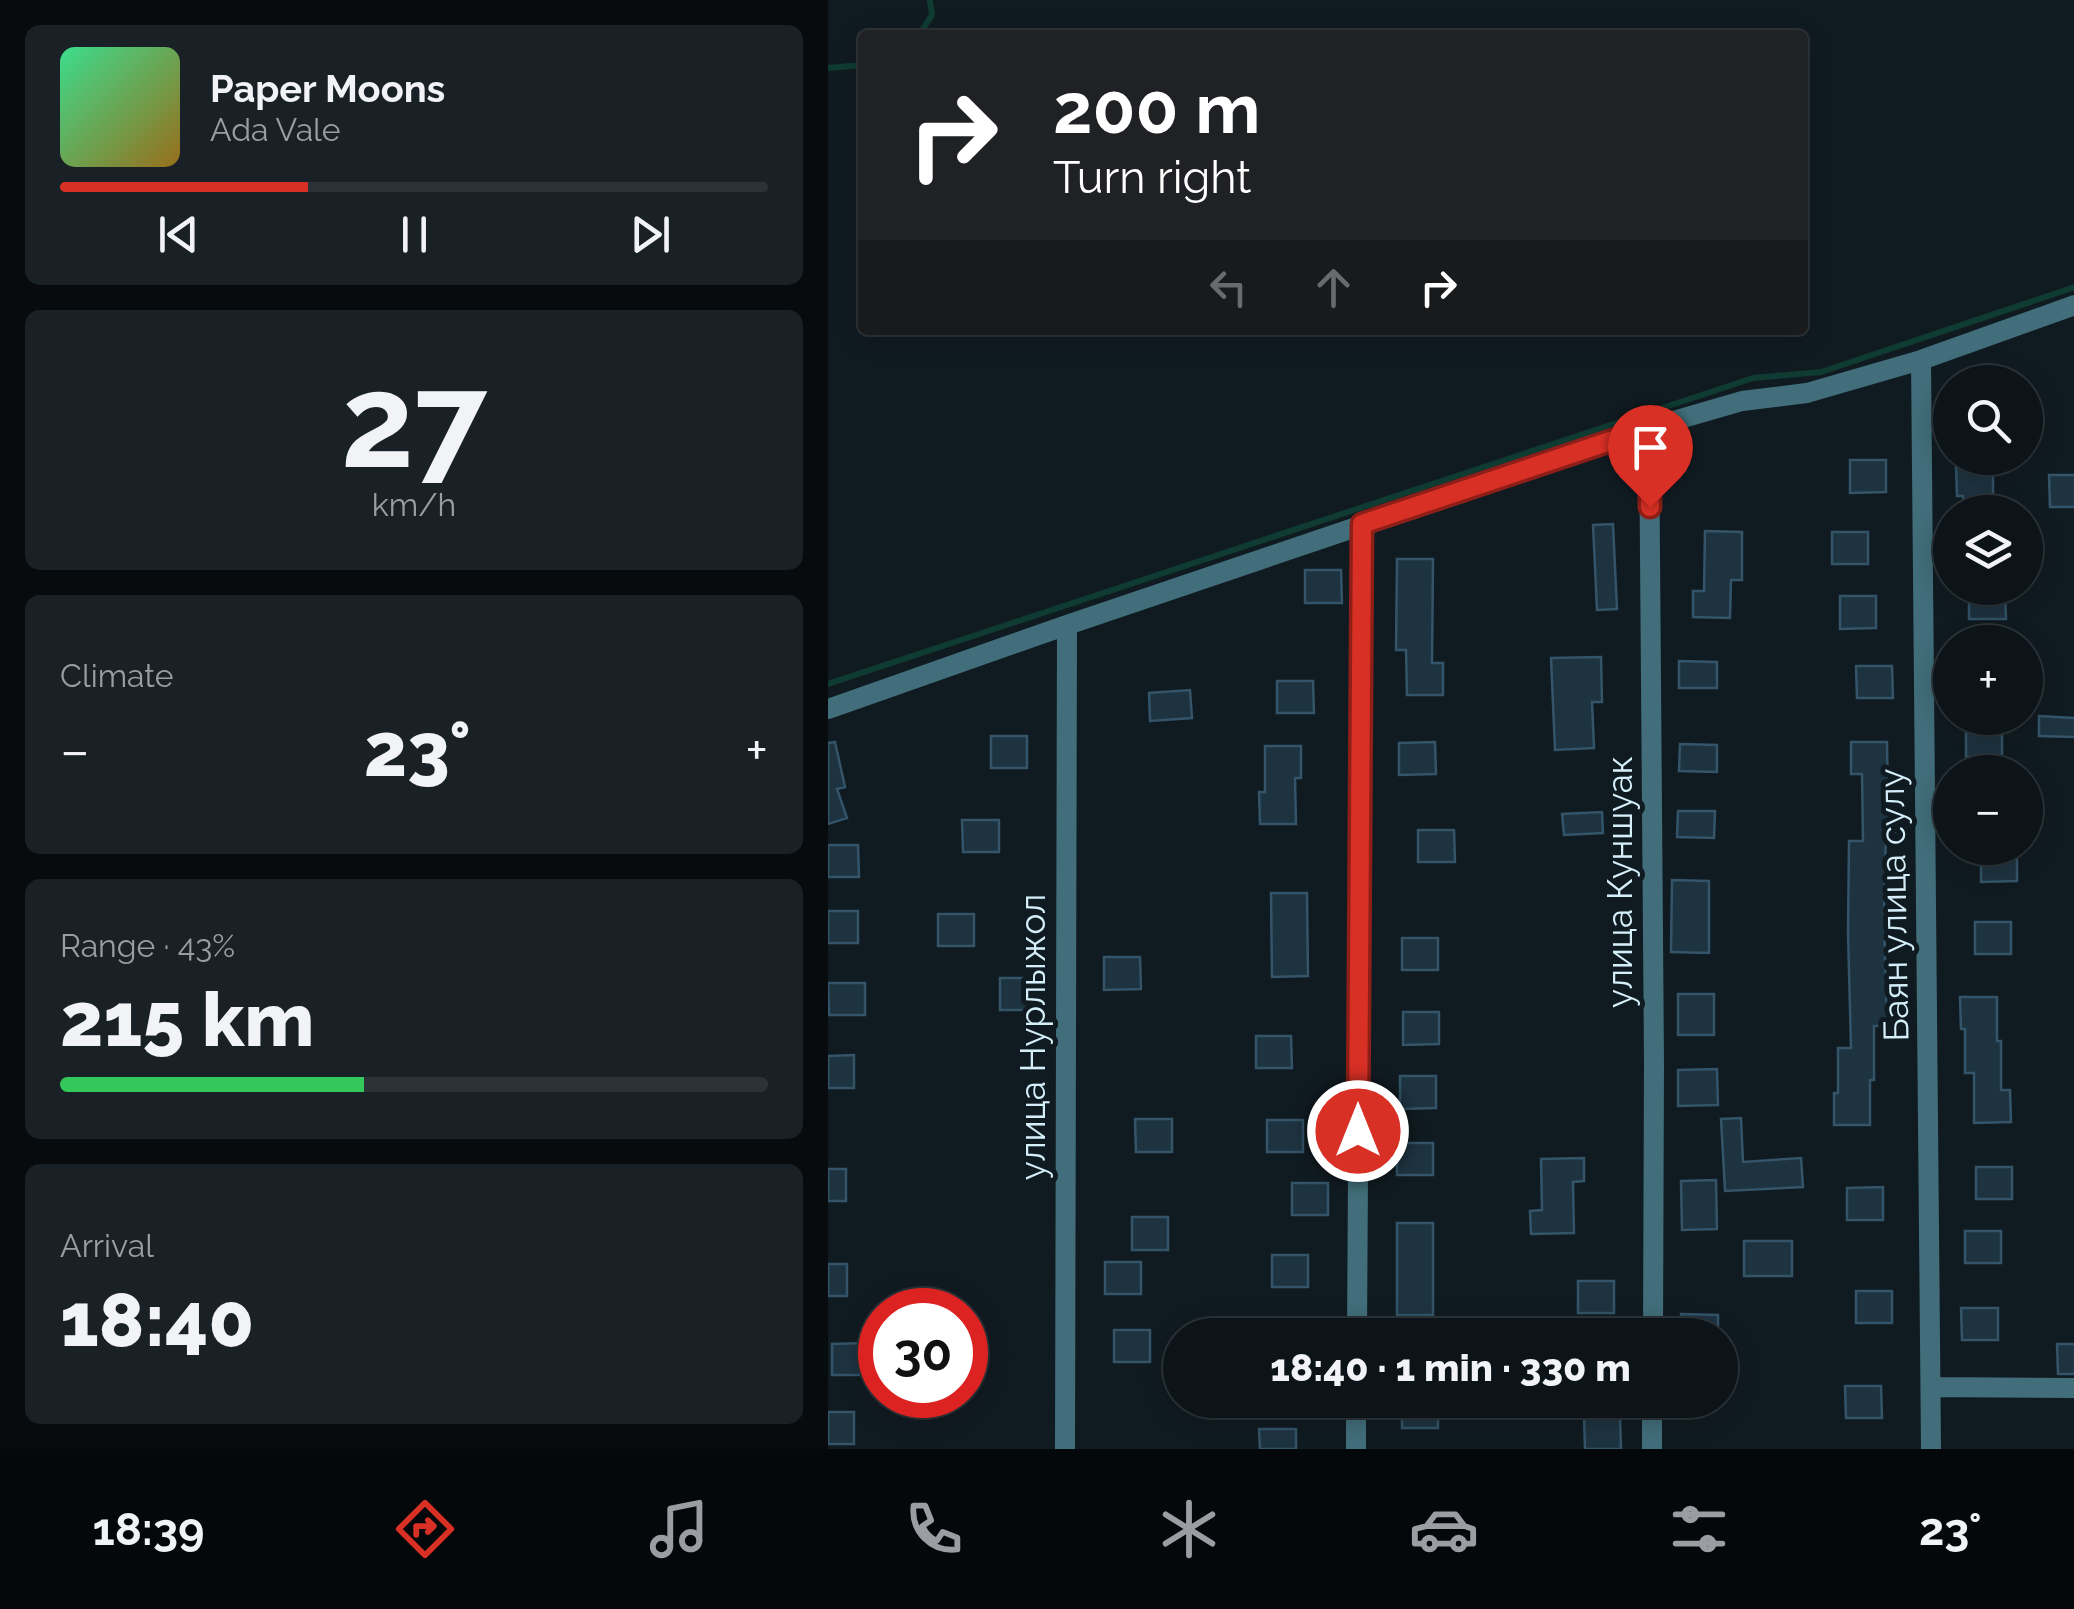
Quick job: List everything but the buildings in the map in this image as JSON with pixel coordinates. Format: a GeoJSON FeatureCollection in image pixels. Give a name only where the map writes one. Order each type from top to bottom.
{"type":"FeatureCollection","features":[{"type":"Feature","properties":{"kind":"street"},"geometry":{"type":"LineString","coordinates":[[828,709],[1067,624],[1649,428],[1742,400],[1808,393],[1921,360],[2074,305]]}},
{"type":"Feature","properties":{"kind":"street","name":"Баян улица сулу"},"geometry":{"type":"LineString","coordinates":[[1921,360],[1931,1449]]}},
{"type":"Feature","properties":{"kind":"street","name":"улица Куншуак"},"geometry":{"type":"LineString","coordinates":[[1649,428],[1652,1318]]}},
{"type":"Feature","properties":{"kind":"street"},"geometry":{"type":"LineString","coordinates":[[1357,1318],[1362,524]]}},
{"type":"Feature","properties":{"kind":"street","name":"улица Нурлыжол"},"geometry":{"type":"LineString","coordinates":[[1065,1449],[1067,624]]}},
{"type":"Feature","properties":{"kind":"street"},"geometry":{"type":"LineString","coordinates":[[1931,1387],[2074,1388]]}},
{"type":"Feature","properties":{"kind":"street"},"geometry":{"type":"LineString","coordinates":[[1356,1418],[1356,1449]]}},
{"type":"Feature","properties":{"kind":"street"},"geometry":{"type":"LineString","coordinates":[[1652,1418],[1652,1449]]}},
{"type":"Feature","properties":{"kind":"waterway"},"geometry":{"type":"LineString","coordinates":[[922,30],[932,15],[930,0]]}},
{"type":"Feature","properties":{"kind":"waterway"},"geometry":{"type":"LineString","coordinates":[[828,68],[858,65]]}},
{"type":"Feature","properties":{"kind":"waterway"},"geometry":{"type":"LineString","coordinates":[[828,684],[1753,378],[1821,372],[2075,287]]}},
{"type":"Feature","properties":{"kind":"route"},"geometry":{"type":"LineString","coordinates":[[1358,1131],[1362,524],[1649,428],[1650,507]]}}]}
